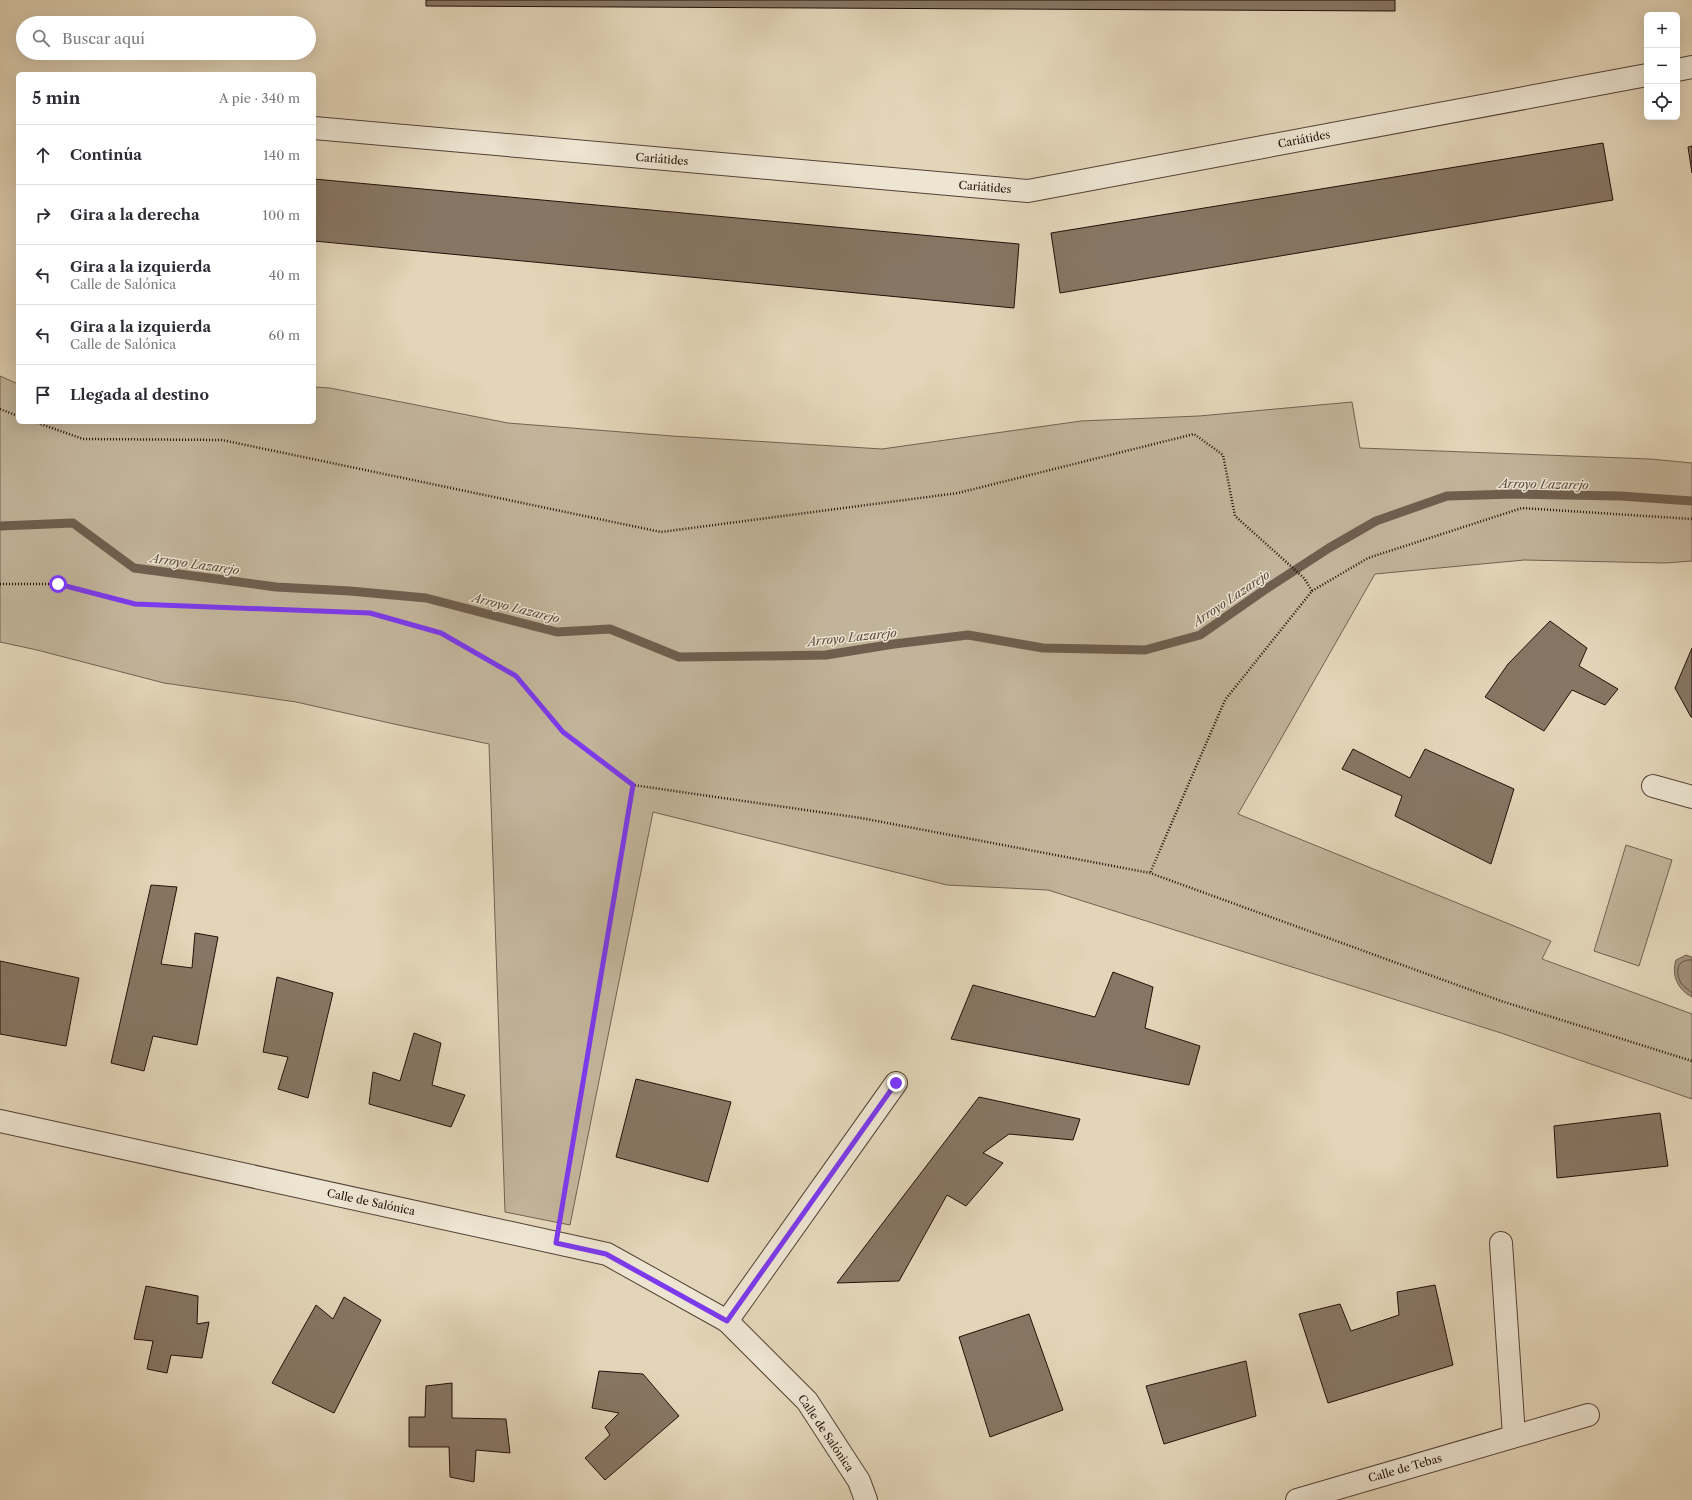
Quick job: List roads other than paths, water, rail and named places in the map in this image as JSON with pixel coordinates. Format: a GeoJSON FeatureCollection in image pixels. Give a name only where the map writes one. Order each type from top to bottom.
{"type":"FeatureCollection","features":[{"type":"Feature","properties":{"kind":"street"},"geometry":{"type":"LineString","coordinates":[[1680,69],[1692,67]]}},
{"type":"Feature","properties":{"kind":"street","name":"Cariátides"},"geometry":{"type":"LineString","coordinates":[[316,128],[1028,191],[1644,76]]}},
{"type":"Feature","properties":{"kind":"street"},"geometry":{"type":"LineString","coordinates":[[1653,786],[1692,797]]}},
{"type":"Feature","properties":{"kind":"street"},"geometry":{"type":"LineString","coordinates":[[727,1321],[896,1083]]}},
{"type":"Feature","properties":{"kind":"street","name":"Calle de Salónica"},"geometry":{"type":"LineString","coordinates":[[0,1121],[606,1254],[727,1321],[807,1401],[859,1481],[866,1500]]}},
{"type":"Feature","properties":{"kind":"street"},"geometry":{"type":"LineString","coordinates":[[1501,1243],[1514,1436]]}},
{"type":"Feature","properties":{"kind":"street","name":"Calle de Tebas"},"geometry":{"type":"LineString","coordinates":[[1297,1500],[1588,1414]]}},
{"type":"Feature","properties":{"kind":"water"},"geometry":{"type":"Polygon","coordinates":[[[1686,955],[1692,957],[1692,997],[1679,986],[1674,971],[1676,960],[1686,955]]]}},
{"type":"Feature","properties":{"kind":"waterway","name":"Arroyo Lazarejo"},"geometry":{"type":"LineString","coordinates":[[0,526],[73,523],[134,568],[276,587],[350,591],[426,598],[557,632],[610,629],[679,657],[771,656],[826,655],[894,644],[968,635],[1043,648],[1145,650],[1200,635],[1263,591],[1329,548],[1376,521],[1447,496],[1515,494],[1620,496],[1692,501]]}}]}
